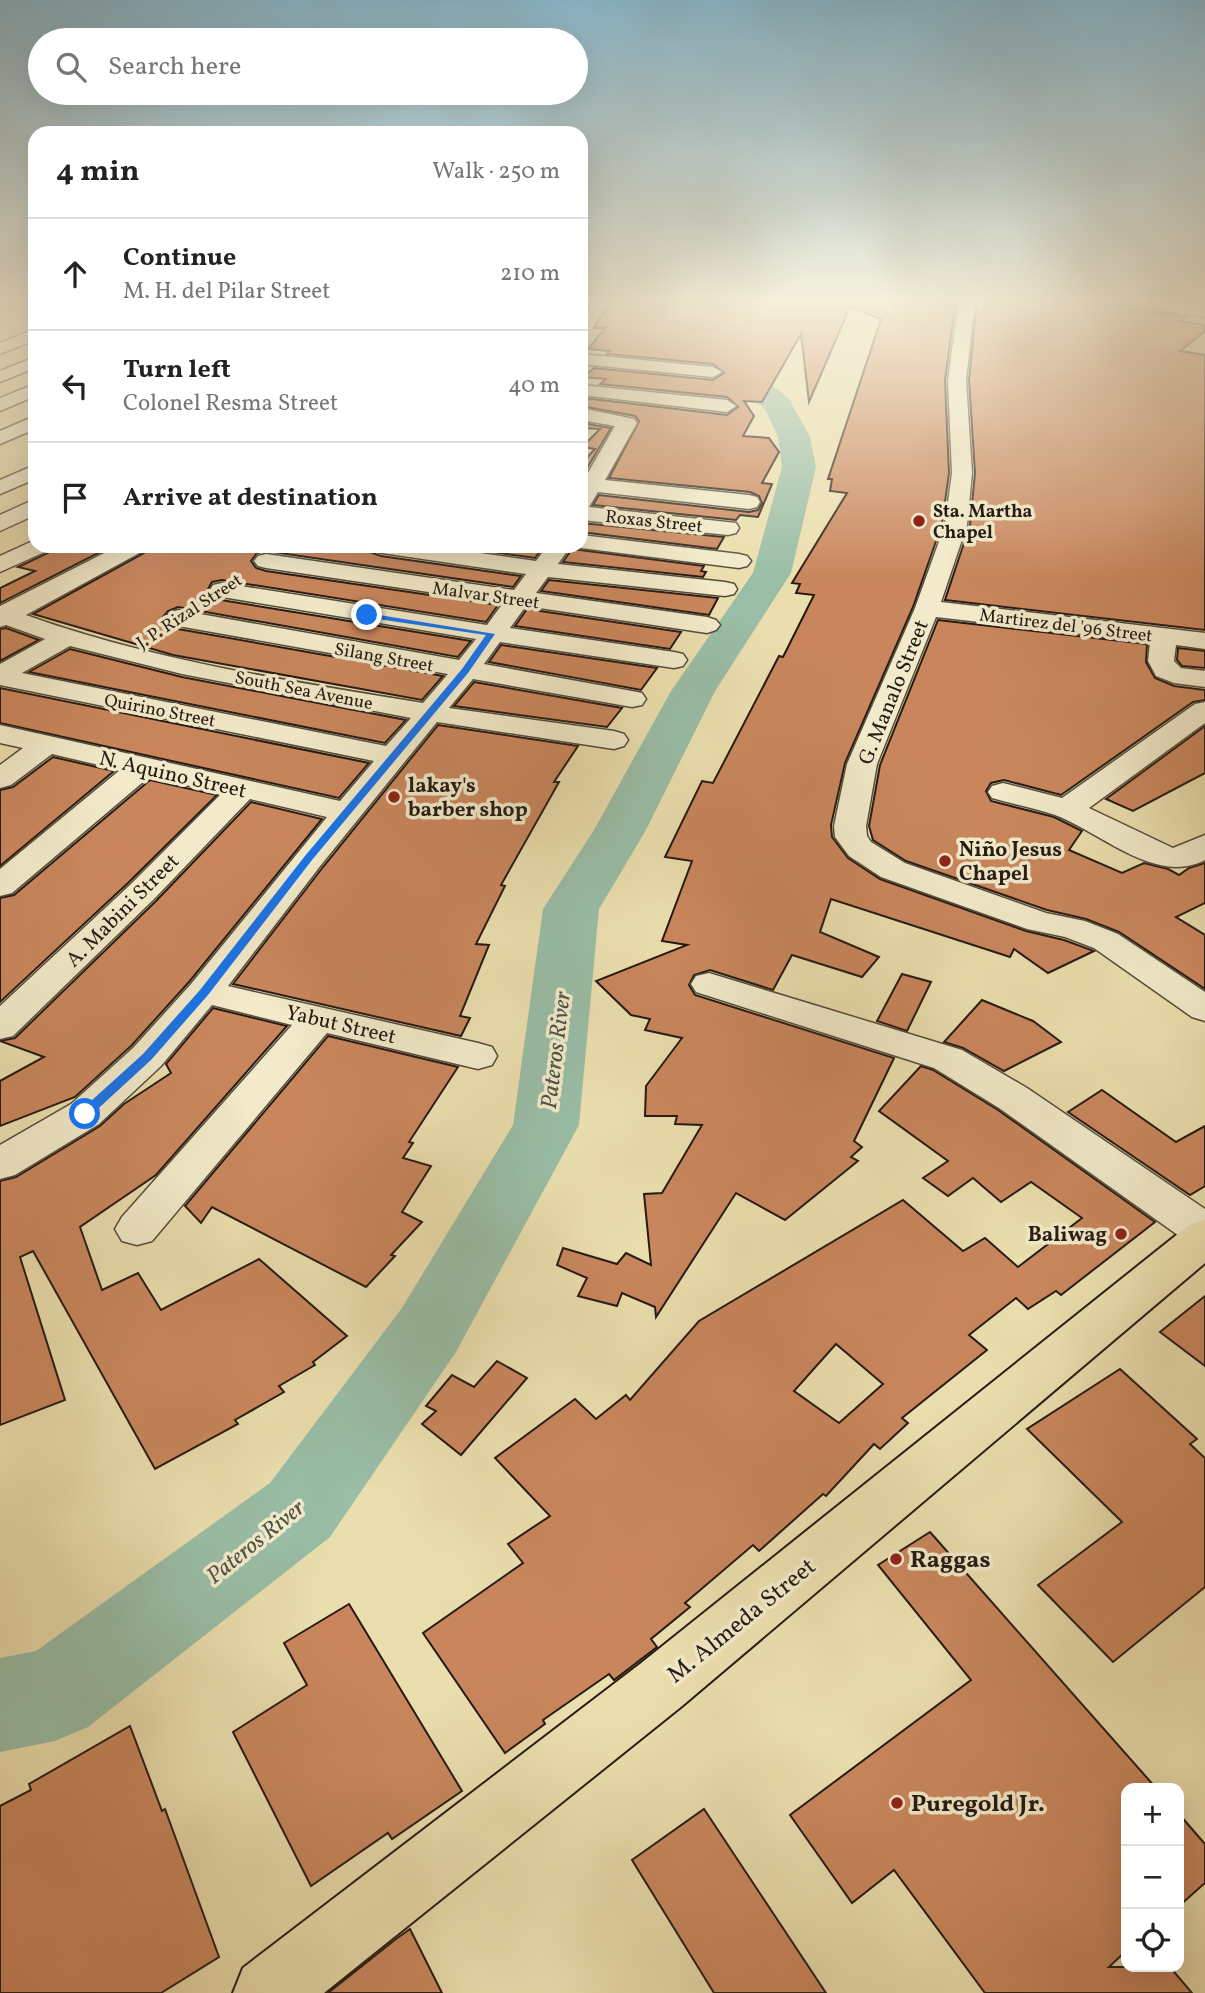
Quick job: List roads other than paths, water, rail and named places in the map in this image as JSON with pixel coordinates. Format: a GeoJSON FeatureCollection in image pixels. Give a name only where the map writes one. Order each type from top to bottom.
{"type":"FeatureCollection","features":[{"type":"Feature","properties":{"kind":"main road","name":"M. Almeda Street"},"geometry":{"type":"LineString","coordinates":[[268,1993],[661,1685],[1205,1237]]}},
{"type":"Feature","properties":{"kind":"street"},"geometry":{"type":"LineString","coordinates":[[0,405],[28,392]]}},
{"type":"Feature","properties":{"kind":"street"},"geometry":{"type":"LineString","coordinates":[[599,392],[727,406]]}},
{"type":"Feature","properties":{"kind":"street","name":"G. Manalo Street"},"geometry":{"type":"LineString","coordinates":[[958,392],[962,473],[956,524],[927,608],[862,764],[850,826],[851,837],[860,849],[894,870],[1039,922],[1073,928],[1106,941],[1205,1009]]}},
{"type":"Feature","properties":{"kind":"street"},"geometry":{"type":"LineString","coordinates":[[588,415],[627,423],[588,485]]}},
{"type":"Feature","properties":{"kind":"street"},"geometry":{"type":"LineString","coordinates":[[0,439],[28,425]]}},
{"type":"Feature","properties":{"kind":"street"},"geometry":{"type":"LineString","coordinates":[[0,488],[28,474]]}},
{"type":"Feature","properties":{"kind":"street"},"geometry":{"type":"LineString","coordinates":[[588,491],[750,502]]}},
{"type":"Feature","properties":{"kind":"street"},"geometry":{"type":"LineString","coordinates":[[0,524],[28,510]]}},
{"type":"Feature","properties":{"kind":"street","name":"Roxas Street"},"geometry":{"type":"LineString","coordinates":[[588,514],[728,528]]}},
{"type":"Feature","properties":{"kind":"street"},"geometry":{"type":"LineString","coordinates":[[588,543],[739,561]]}},
{"type":"Feature","properties":{"kind":"street"},"geometry":{"type":"LineString","coordinates":[[0,565],[28,551]]}},
{"type":"Feature","properties":{"kind":"street"},"geometry":{"type":"LineString","coordinates":[[2,616],[122,553]]}},
{"type":"Feature","properties":{"kind":"street","name":"J. P. Rizal Street"},"geometry":{"type":"LineString","coordinates":[[122,653],[279,553]]}},
{"type":"Feature","properties":{"kind":"street"},"geometry":{"type":"LineString","coordinates":[[489,553],[550,557],[725,589]]}},
{"type":"Feature","properties":{"kind":"street"},"geometry":{"type":"LineString","coordinates":[[0,1164],[85,1114],[147,1057],[204,992],[346,812],[465,671],[550,557]]}},
{"type":"Feature","properties":{"kind":"street","name":"Malvar Street"},"geometry":{"type":"LineString","coordinates":[[266,561],[707,625]]}},
{"type":"Feature","properties":{"kind":"street"},"geometry":{"type":"LineString","coordinates":[[222,590],[491,634],[674,660]]}},
{"type":"Feature","properties":{"kind":"street","name":"Martirez del '96 Street"},"geometry":{"type":"LineString","coordinates":[[927,608],[1205,641]]}},
{"type":"Feature","properties":{"kind":"street","name":"South Sea Avenue"},"geometry":{"type":"LineString","coordinates":[[2,616],[122,653],[430,714],[614,740]]}},
{"type":"Feature","properties":{"kind":"street","name":"Silang Street"},"geometry":{"type":"LineString","coordinates":[[178,618],[632,699]]}},
{"type":"Feature","properties":{"kind":"street","name":"Quirino Street"},"geometry":{"type":"LineString","coordinates":[[67,636],[1,674],[4,678],[395,757]]}},
{"type":"Feature","properties":{"kind":"street"},"geometry":{"type":"LineString","coordinates":[[1164,636],[1161,661],[1165,670],[1174,675],[1205,679]]}},
{"type":"Feature","properties":{"kind":"street"},"geometry":{"type":"LineString","coordinates":[[1067,809],[1205,710]]}},
{"type":"Feature","properties":{"kind":"street","name":"N. Aquino Street"},"geometry":{"type":"LineString","coordinates":[[0,734],[141,768],[346,812]]}},
{"type":"Feature","properties":{"kind":"street"},"geometry":{"type":"LineString","coordinates":[[0,779],[46,745]]}},
{"type":"Feature","properties":{"kind":"street"},"geometry":{"type":"LineString","coordinates":[[0,886],[141,768]]}},
{"type":"Feature","properties":{"kind":"street","name":"A. Mabini Street"},"geometry":{"type":"LineString","coordinates":[[0,1027],[132,902],[242,790]]}},
{"type":"Feature","properties":{"kind":"street"},"geometry":{"type":"LineString","coordinates":[[1003,792],[1067,809],[1165,857],[1177,859],[1189,856],[1205,845]]}},
{"type":"Feature","properties":{"kind":"street"},"geometry":{"type":"LineString","coordinates":[[709,984],[948,1059],[1013,1098],[1205,1231]]}},
{"type":"Feature","properties":{"kind":"street","name":"Yabut Street"},"geometry":{"type":"LineString","coordinates":[[204,992],[478,1056]]}},
{"type":"Feature","properties":{"kind":"street"},"geometry":{"type":"LineString","coordinates":[[137,1230],[318,1019]]}},
{"type":"Feature","properties":{"kind":"waterway","name":"Pateros River"},"geometry":{"type":"LineString","coordinates":[[0,1705],[55,1694],[300,1510],[429,1330],[546,1125],[571,909],[620,830],[693,691],[772,573],[799,467],[794,437],[778,405],[763,392]]}},
{"type":"Feature","properties":{"kind":"place","name":"Sta. Martha Chapel"},"geometry":{"type":"Point","coordinates":[919,521]}},
{"type":"Feature","properties":{"kind":"place","name":"lakay's barber shop"},"geometry":{"type":"Point","coordinates":[394,797]}},
{"type":"Feature","properties":{"kind":"place","name":"Niño Jesus Chapel"},"geometry":{"type":"Point","coordinates":[945,861]}},
{"type":"Feature","properties":{"kind":"place","name":"Baliwag"},"geometry":{"type":"Point","coordinates":[1121,1234]}},
{"type":"Feature","properties":{"kind":"place","name":"Raggas"},"geometry":{"type":"Point","coordinates":[896,1559]}},
{"type":"Feature","properties":{"kind":"place","name":"Puregold Jr."},"geometry":{"type":"Point","coordinates":[897,1803]}}]}
